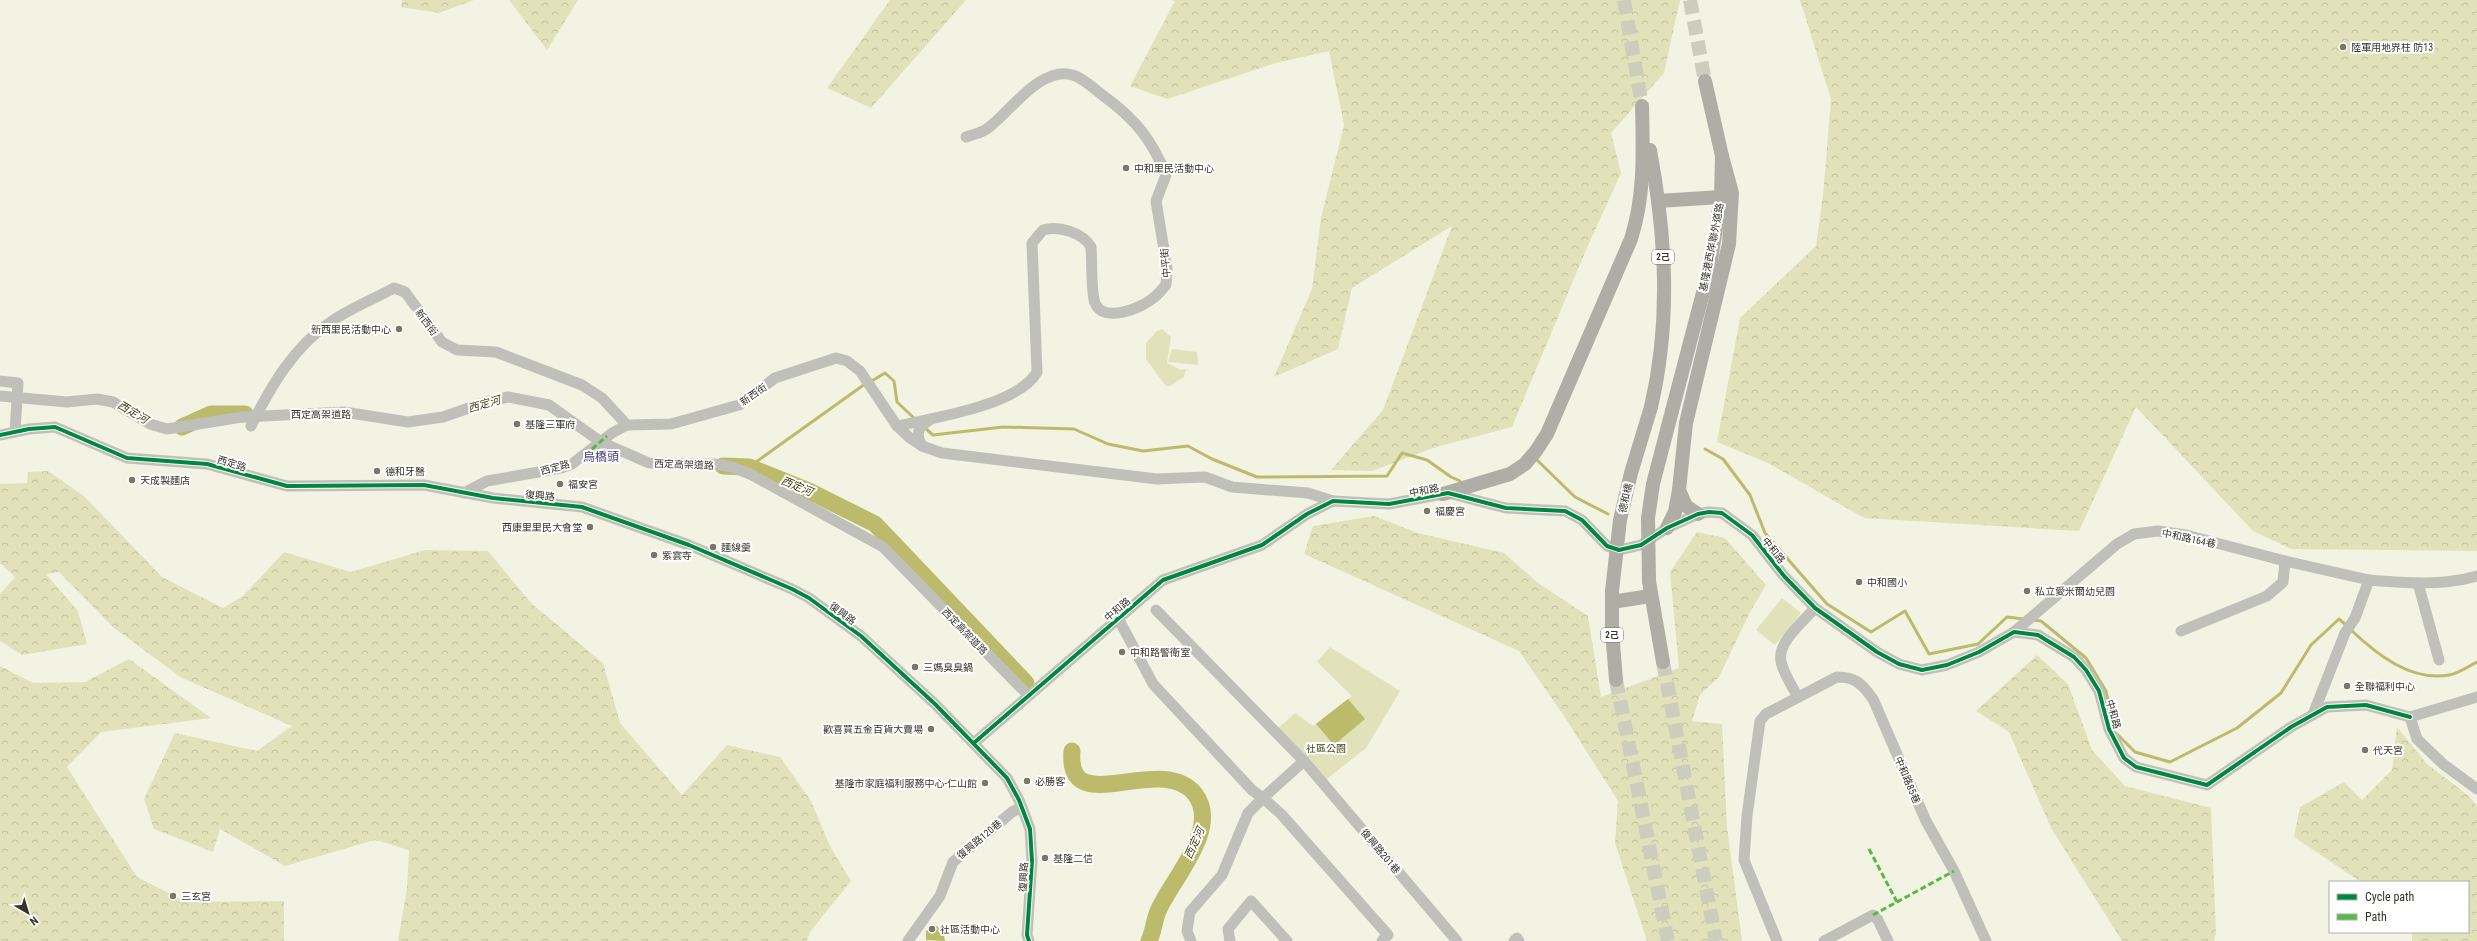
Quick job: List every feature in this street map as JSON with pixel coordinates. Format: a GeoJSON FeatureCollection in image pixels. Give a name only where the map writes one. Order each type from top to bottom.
{"type":"FeatureCollection","features":[{"type":"Feature","properties":{"kind":"main road","name":"基隆港西岸聯外道路"},"geometry":{"type":"LineString","coordinates":[[1650,596],[1648,518],[1653,484],[1710,266],[1721,197],[1722,156],[1705,81]]}},
{"type":"Feature","properties":{"kind":"main road","name":"2己"},"geometry":{"type":"LineString","coordinates":[[1477,484],[1510,474],[1525,464],[1536,451],[1550,427],[1631,239],[1637,219],[1644,169],[1642,106],[1658,201]]}},
{"type":"Feature","properties":{"kind":"main road"},"geometry":{"type":"LineString","coordinates":[[1667,528],[1675,512],[1679,490],[1686,423],[1729,244],[1732,193],[1722,156]]}},
{"type":"Feature","properties":{"kind":"main road"},"geometry":{"type":"LineString","coordinates":[[1658,201],[1721,197]]}},
{"type":"Feature","properties":{"kind":"main road","name":"德和橋"},"geometry":{"type":"LineString","coordinates":[[1612,596],[1620,520],[1630,473],[1651,407],[1659,372],[1664,328],[1664,260],[1658,201]]}},
{"type":"Feature","properties":{"kind":"main road"},"geometry":{"type":"LineString","coordinates":[[1443,494],[1477,484]]}},
{"type":"Feature","properties":{"kind":"main road"},"geometry":{"type":"LineString","coordinates":[[1466,497],[1466,492],[1477,484]]}},
{"type":"Feature","properties":{"kind":"main road"},"geometry":{"type":"LineString","coordinates":[[1679,490],[1686,506],[1698,514]]}},
{"type":"Feature","properties":{"kind":"main road"},"geometry":{"type":"LineString","coordinates":[[1612,596],[1650,596],[1663,662]]}},
{"type":"Feature","properties":{"kind":"main road","name":"2己"},"geometry":{"type":"LineString","coordinates":[[1612,596],[1616,680]]}},
{"type":"Feature","properties":{"kind":"street","name":"中平街"},"geometry":{"type":"LineString","coordinates":[[897,426],[923,422],[978,407],[1024,387],[1032,381],[1037,372],[1032,243],[1043,230],[1063,229],[1087,240],[1091,247],[1095,303],[1102,311],[1111,313],[1133,310],[1153,299],[1166,285],[1167,268],[1156,201],[1166,175],[1158,153],[1145,132],[1118,106],[1074,76],[1056,75],[1017,99],[987,129],[966,137]]}},
{"type":"Feature","properties":{"kind":"street","name":"新西街"},"geometry":{"type":"LineString","coordinates":[[251,426],[278,375],[309,339],[332,321],[394,288],[405,292],[442,342],[457,350],[496,352],[582,385],[602,398],[627,425]]}},
{"type":"Feature","properties":{"kind":"street","name":"新西街"},"geometry":{"type":"LineString","coordinates":[[604,439],[627,425],[671,424],[739,405],[775,378],[836,358],[850,363],[867,380],[878,396]]}},
{"type":"Feature","properties":{"kind":"street"},"geometry":{"type":"LineString","coordinates":[[0,380],[18,383],[15,432]]}},
{"type":"Feature","properties":{"kind":"street","name":"西定高架道路"},"geometry":{"type":"LineString","coordinates":[[0,396],[67,402],[97,399],[113,402],[150,424],[167,429],[242,417],[336,412],[408,422],[443,417],[489,401],[508,397],[549,406],[604,439],[649,463],[687,463],[732,467],[750,474],[883,547],[1028,695]]}},
{"type":"Feature","properties":{"kind":"street","name":"中和路"},"geometry":{"type":"LineString","coordinates":[[878,396],[897,426],[910,438],[922,446],[950,454],[1158,479],[1205,476],[1232,487],[1308,493],[1332,501],[1390,504],[1443,494],[1454,494],[1506,508],[1565,511],[1582,520],[1607,546],[1619,550],[1641,545],[1667,528],[1698,514],[1709,512],[1722,514],[1752,535],[1784,576],[1815,608],[1877,652],[1899,664],[1922,670],[1947,665],[1979,652],[2018,628],[2038,635],[2074,657],[2086,670],[2100,691],[2109,729],[2119,751],[2124,758],[2136,767],[2207,785],[2314,712],[2327,707],[2366,705],[2410,717]]}},
{"type":"Feature","properties":{"kind":"street"},"geometry":{"type":"LineString","coordinates":[[922,446],[917,437],[923,422]]}},
{"type":"Feature","properties":{"kind":"street","name":"西定路"},"geometry":{"type":"LineString","coordinates":[[0,435],[55,428],[127,458],[207,464],[286,486],[424,485],[464,493],[487,481],[562,468],[572,464],[604,439]]}},
{"type":"Feature","properties":{"kind":"street","name":"復興路"},"geometry":{"type":"LineString","coordinates":[[464,493],[493,498],[582,507],[689,546],[792,589],[809,598],[861,636],[975,742],[1007,778],[1022,807],[1030,829],[1032,861],[1027,939]]}},
{"type":"Feature","properties":{"kind":"street"},"geometry":{"type":"LineString","coordinates":[[1307,514],[1314,502],[1312,496],[1308,493]]}},
{"type":"Feature","properties":{"kind":"street","name":"中和路"},"geometry":{"type":"LineString","coordinates":[[975,742],[1163,580],[1262,545],[1307,514],[1332,501]]}},
{"type":"Feature","properties":{"kind":"street","name":"中和路164巷"},"geometry":{"type":"LineString","coordinates":[[2018,628],[2117,544],[2134,534],[2158,531],[2186,535],[2285,562],[2369,580],[2418,583],[2464,580],[2477,576]]}},
{"type":"Feature","properties":{"kind":"street"},"geometry":{"type":"LineString","coordinates":[[2181,631],[2267,596],[2283,582],[2285,562]]}},
{"type":"Feature","properties":{"kind":"street"},"geometry":{"type":"LineString","coordinates":[[2314,712],[2345,633],[2355,618],[2369,580]]}},
{"type":"Feature","properties":{"kind":"street"},"geometry":{"type":"LineString","coordinates":[[2418,583],[2439,660]]}},
{"type":"Feature","properties":{"kind":"street"},"geometry":{"type":"LineString","coordinates":[[1798,697],[1783,666],[1781,651],[1784,643],[1815,608]]}},
{"type":"Feature","properties":{"kind":"street","name":"復興路201巷"},"geometry":{"type":"LineString","coordinates":[[1156,610],[1304,761],[1457,941]]}},
{"type":"Feature","properties":{"kind":"street"},"geometry":{"type":"LineString","coordinates":[[1118,618],[1153,684],[1252,790],[1281,814],[1388,935],[1382,941]]}},
{"type":"Feature","properties":{"kind":"street","name":"中和路85巷"},"geometry":{"type":"LineString","coordinates":[[1777,941],[1744,860],[1747,816],[1760,721],[1766,714],[1837,677],[1850,677],[1863,686],[1873,699],[1926,821],[1954,871],[1986,941]]}},
{"type":"Feature","properties":{"kind":"street"},"geometry":{"type":"LineString","coordinates":[[2477,697],[2410,717],[2417,740],[2443,764],[2477,789]]}},
{"type":"Feature","properties":{"kind":"street"},"geometry":{"type":"LineString","coordinates":[[1191,941],[1187,931],[1190,912],[1222,874],[1248,813],[1304,761]]}},
{"type":"Feature","properties":{"kind":"street","name":"復興路120巷"},"geometry":{"type":"LineString","coordinates":[[908,941],[940,896],[953,862],[1012,812],[1022,807]]}},
{"type":"Feature","properties":{"kind":"street"},"geometry":{"type":"LineString","coordinates":[[1230,941],[1228,929],[1251,901],[1287,941]]}},
{"type":"Feature","properties":{"kind":"street"},"geometry":{"type":"LineString","coordinates":[[1824,941],[1873,916],[1878,920],[1888,941]]}},
{"type":"Feature","properties":{"kind":"street"},"geometry":{"type":"LineString","coordinates":[[1514,941],[1517,938],[1519,941]]}},
{"type":"Feature","properties":{"kind":"green space"},"geometry":{"type":"Polygon","coordinates":[[[402,0],[474,0],[439,13],[401,7],[402,0]]]}},
{"type":"Feature","properties":{"kind":"green space"},"geometry":{"type":"Polygon","coordinates":[[[509,0],[578,0],[547,50],[509,0]]]}},
{"type":"Feature","properties":{"kind":"green space"},"geometry":{"type":"Polygon","coordinates":[[[890,0],[966,0],[871,108],[827,88],[890,0]]]}},
{"type":"Feature","properties":{"kind":"green space"},"geometry":{"type":"Polygon","coordinates":[[[1171,0],[1680,0],[1664,73],[1611,133],[1621,173],[1586,250],[1512,427],[1436,447],[1372,471],[1331,470],[1383,410],[1452,226],[1352,288],[1338,349],[1274,377],[1312,289],[1321,218],[1344,125],[1329,51],[1276,63],[1167,99],[1130,86],[1175,1],[1171,0]]]}},
{"type":"Feature","properties":{"kind":"green space"},"geometry":{"type":"Polygon","coordinates":[[[1800,0],[2477,0],[2477,551],[2291,549],[2253,531],[2136,407],[2079,531],[1864,518],[1768,463],[1717,442],[1740,318],[1816,246],[1823,195],[1831,99],[1800,0]]]}},
{"type":"Feature","properties":{"kind":"green space"},"geometry":{"type":"Polygon","coordinates":[[[1162,329],[1171,337],[1167,363],[1181,370],[1186,369],[1184,377],[1170,386],[1166,386],[1146,359],[1146,343],[1157,331],[1162,329]]]}},
{"type":"Feature","properties":{"kind":"green space"},"geometry":{"type":"Polygon","coordinates":[[[1172,349],[1197,352],[1198,365],[1168,362],[1172,349]]]}},
{"type":"Feature","properties":{"kind":"green space"},"geometry":{"type":"Polygon","coordinates":[[[48,471],[84,496],[162,577],[223,608],[243,596],[284,552],[351,572],[425,550],[488,551],[531,603],[603,663],[620,723],[682,795],[727,745],[780,757],[811,801],[830,846],[851,881],[810,932],[807,941],[398,941],[407,888],[409,850],[375,840],[285,866],[220,829],[213,852],[154,829],[144,799],[175,733],[257,751],[292,726],[182,678],[114,628],[59,572],[46,574],[78,611],[87,644],[22,655],[0,641],[0,594],[15,577],[0,563],[0,484],[27,483],[28,472],[48,471]]]}},
{"type":"Feature","properties":{"kind":"green space"},"geometry":{"type":"Polygon","coordinates":[[[1374,516],[1418,533],[1504,553],[1538,583],[1588,616],[1601,697],[1679,668],[1670,572],[1697,532],[1725,538],[1766,585],[1749,614],[1719,677],[1700,695],[1692,721],[1722,724],[1727,827],[1742,941],[1647,941],[1615,843],[1618,801],[1566,719],[1519,651],[1304,554],[1313,526],[1374,516]]]}},
{"type":"Feature","properties":{"kind":"green space"},"geometry":{"type":"Polygon","coordinates":[[[1782,598],[1801,613],[1775,645],[1756,630],[1782,598]]]}},
{"type":"Feature","properties":{"kind":"green space","name":"社區公園"},"geometry":{"type":"Polygon","coordinates":[[[1330,647],[1400,691],[1366,748],[1323,782],[1275,731],[1295,713],[1313,726],[1352,696],[1317,662],[1330,647]]]}},
{"type":"Feature","properties":{"kind":"green space"},"geometry":{"type":"Polygon","coordinates":[[[2037,655],[2068,684],[2092,750],[2125,786],[2211,808],[2216,934],[2214,941],[2122,941],[2051,828],[2009,732],[1976,711],[2037,655]]]}},
{"type":"Feature","properties":{"kind":"green space"},"geometry":{"type":"Polygon","coordinates":[[[129,659],[211,718],[101,732],[67,767],[137,877],[186,902],[284,901],[284,941],[0,941],[0,666],[33,683],[85,682],[129,659]]]}},
{"type":"Feature","properties":{"kind":"green space"},"geometry":{"type":"Polygon","coordinates":[[[2397,727],[2427,764],[2469,796],[2477,806],[2477,941],[2412,941],[2412,933],[2469,933],[2469,881],[2360,881],[2294,837],[2300,807],[2344,782],[2362,800],[2392,770],[2397,727]]]}},
{"type":"Feature","properties":{"kind":"shaded area"},"geometry":{"type":"Polygon","coordinates":[[[1348,699],[1365,719],[1334,745],[1316,724],[1348,699]]]}},
{"type":"Feature","properties":{"kind":"shaded area"},"geometry":{"type":"Polygon","coordinates":[[[934,925],[943,929],[945,941],[926,940],[926,931],[934,925]]]}},
{"type":"Feature","properties":{"kind":"waterway"},"geometry":{"type":"LineString","coordinates":[[870,382],[885,373],[894,381],[897,402],[915,419]]}},
{"type":"Feature","properties":{"kind":"waterway"},"geometry":{"type":"LineString","coordinates":[[749,467],[865,384]]}},
{"type":"Feature","properties":{"kind":"waterway","name":"西定河"},"geometry":{"type":"LineString","coordinates":[[182,427],[211,414],[245,414]]}},
{"type":"Feature","properties":{"kind":"waterway"},"geometry":{"type":"LineString","coordinates":[[925,428],[933,435],[1003,427],[1074,429],[1108,444],[1143,451],[1188,446],[1212,459],[1257,477],[1387,476],[1402,453],[1427,460],[1451,477],[1460,481]]}},
{"type":"Feature","properties":{"kind":"waterway"},"geometry":{"type":"LineString","coordinates":[[1705,449],[1723,459],[1750,495],[1765,533],[1827,604],[1871,632],[1905,611],[1929,654],[1978,644],[2007,617],[2024,619]]}},
{"type":"Feature","properties":{"kind":"waterway"},"geometry":{"type":"LineString","coordinates":[[1538,461],[1575,497],[1608,514]]}},
{"type":"Feature","properties":{"kind":"waterway","name":"西定河"},"geometry":{"type":"LineString","coordinates":[[723,466],[749,467],[811,492],[875,524],[1026,683]]}},
{"type":"Feature","properties":{"kind":"waterway"},"geometry":{"type":"LineString","coordinates":[[2117,734],[2135,752],[2170,762],[2237,728],[2281,693],[2311,645],[2339,619],[2346,625]]}},
{"type":"Feature","properties":{"kind":"waterway"},"geometry":{"type":"LineString","coordinates":[[2033,620],[2041,621],[2086,658],[2106,691],[2113,722]]}},
{"type":"Feature","properties":{"kind":"waterway"},"geometry":{"type":"LineString","coordinates":[[2350,629],[2371,648],[2395,664],[2421,674],[2435,676],[2449,675],[2460,672],[2477,662]]}},
{"type":"Feature","properties":{"kind":"waterway","name":"西定河"},"geometry":{"type":"LineString","coordinates":[[1072,751],[1074,771],[1084,782],[1099,784],[1161,779],[1180,783],[1195,794],[1201,807],[1202,822],[1199,837],[1192,853],[1159,909],[1149,941]]}},
{"type":"Feature","properties":{"kind":"tunnel"},"geometry":{"type":"LineString","coordinates":[[1624,0],[1642,106]]}},
{"type":"Feature","properties":{"kind":"tunnel"},"geometry":{"type":"LineString","coordinates":[[1690,0],[1705,81]]}},
{"type":"Feature","properties":{"kind":"tunnel"},"geometry":{"type":"LineString","coordinates":[[1663,662],[1716,941]]}},
{"type":"Feature","properties":{"kind":"tunnel"},"geometry":{"type":"LineString","coordinates":[[1616,680],[1668,941]]}},
{"type":"Feature","properties":{"kind":"marked path"},"geometry":{"type":"LineString","coordinates":[[592,449],[607,436]]}},
{"type":"Feature","properties":{"kind":"marked path"},"geometry":{"type":"LineString","coordinates":[[1869,849],[1897,902]]}},
{"type":"Feature","properties":{"kind":"marked path"},"geometry":{"type":"LineString","coordinates":[[1873,915],[1954,871]]}},
{"type":"Feature","properties":{"kind":"cycle path"},"geometry":{"type":"LineString","coordinates":[[0,435],[29,429],[55,427],[127,458],[207,464],[287,486],[424,485],[493,498],[582,507],[689,545],[792,589],[809,598],[861,636],[935,704],[1007,778],[1019,800],[1030,829],[1032,861],[1027,935],[1029,941]]}},
{"type":"Feature","properties":{"kind":"cycle path"},"geometry":{"type":"LineString","coordinates":[[975,742],[1163,580],[1262,545],[1307,514],[1333,501],[1389,504],[1448,493],[1506,508],[1565,511],[1582,520],[1607,546],[1619,550],[1641,545],[1667,528],[1698,514],[1709,512],[1722,513],[1752,535],[1784,576],[1815,608],[1877,652],[1899,664],[1922,670],[1947,665],[1979,652],[2014,632],[2038,635],[2074,657],[2086,670],[2099,691],[2109,729],[2124,758],[2136,767],[2207,785],[2291,727],[2327,707],[2366,705],[2410,717]]}},
{"type":"Feature","properties":{"kind":"place","name":"陸軍用地界柱 防13"},"geometry":{"type":"Point","coordinates":[2343,47]}},
{"type":"Feature","properties":{"kind":"place","name":"中和里民活動中心"},"geometry":{"type":"Point","coordinates":[1126,168]}},
{"type":"Feature","properties":{"kind":"place","name":"新西里民活動中心"},"geometry":{"type":"Point","coordinates":[399,329]}},
{"type":"Feature","properties":{"kind":"place","name":"基隆三軍府"},"geometry":{"type":"Point","coordinates":[517,424]}},
{"type":"Feature","properties":{"kind":"place","name":"德和牙醫"},"geometry":{"type":"Point","coordinates":[377,471]}},
{"type":"Feature","properties":{"kind":"place","name":"天成製麵店"},"geometry":{"type":"Point","coordinates":[132,480]}},
{"type":"Feature","properties":{"kind":"place","name":"福安宮"},"geometry":{"type":"Point","coordinates":[560,484]}},
{"type":"Feature","properties":{"kind":"place","name":"福慶宮"},"geometry":{"type":"Point","coordinates":[1427,511]}},
{"type":"Feature","properties":{"kind":"place","name":"西康里里民大會堂"},"geometry":{"type":"Point","coordinates":[590,527]}},
{"type":"Feature","properties":{"kind":"place","name":"麵線羹"},"geometry":{"type":"Point","coordinates":[713,547]}},
{"type":"Feature","properties":{"kind":"place","name":"紫雲寺"},"geometry":{"type":"Point","coordinates":[654,555]}},
{"type":"Feature","properties":{"kind":"place","name":"中和國小"},"geometry":{"type":"Point","coordinates":[1859,582]}},
{"type":"Feature","properties":{"kind":"place","name":"私立愛米爾幼兒園"},"geometry":{"type":"Point","coordinates":[2027,591]}},
{"type":"Feature","properties":{"kind":"place","name":"中和路警衛室"},"geometry":{"type":"Point","coordinates":[1122,652]}},
{"type":"Feature","properties":{"kind":"place","name":"三媽臭臭鍋"},"geometry":{"type":"Point","coordinates":[915,667]}},
{"type":"Feature","properties":{"kind":"place","name":"全聯福利中心"},"geometry":{"type":"Point","coordinates":[2347,686]}},
{"type":"Feature","properties":{"kind":"place","name":"歡喜買五金百貨大賣場"},"geometry":{"type":"Point","coordinates":[931,729]}},
{"type":"Feature","properties":{"kind":"place","name":"代天宮"},"geometry":{"type":"Point","coordinates":[2365,750]}},
{"type":"Feature","properties":{"kind":"place","name":"必勝客"},"geometry":{"type":"Point","coordinates":[1027,781]}},
{"type":"Feature","properties":{"kind":"place","name":"基隆市家庭福利服務中心-仁山館"},"geometry":{"type":"Point","coordinates":[985,783]}},
{"type":"Feature","properties":{"kind":"place","name":"基隆二信"},"geometry":{"type":"Point","coordinates":[1045,858]}},
{"type":"Feature","properties":{"kind":"place","name":"三玄宮"},"geometry":{"type":"Point","coordinates":[173,896]}},
{"type":"Feature","properties":{"kind":"place","name":"社區活動中心"},"geometry":{"type":"Point","coordinates":[932,929]}},
{"type":"Feature","properties":{"kind":"district","name":"烏橋頭"},"geometry":{"type":"Point","coordinates":[601,457]}}]}
